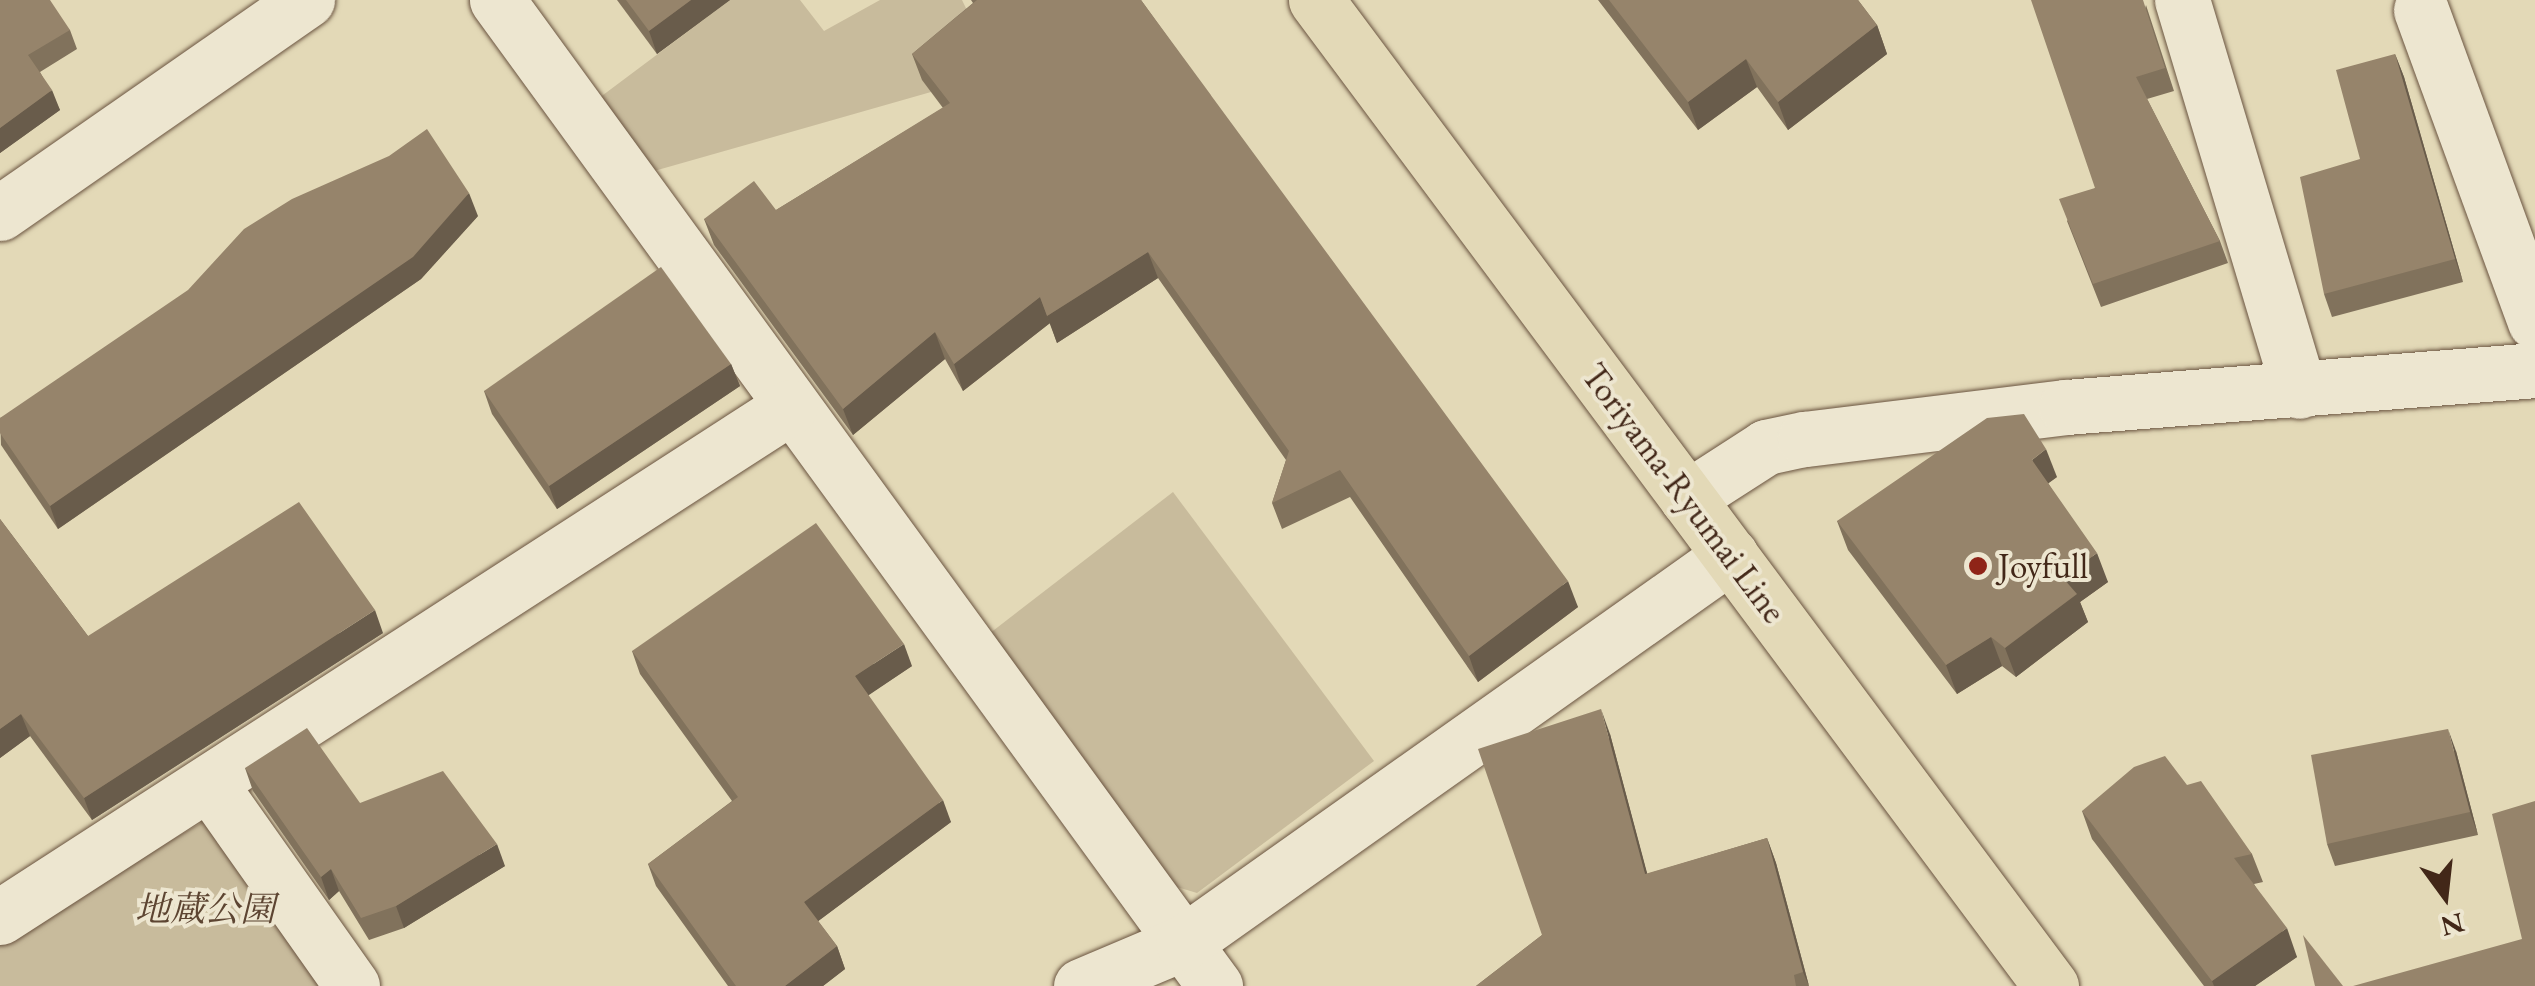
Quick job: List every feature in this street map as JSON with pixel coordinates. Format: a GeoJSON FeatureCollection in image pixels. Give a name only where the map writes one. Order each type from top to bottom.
{"type":"FeatureCollection","features":[{"type":"Feature","properties":{"kind":"main road","name":"Toriyama-Ryumai Line"},"geometry":{"type":"LineString","coordinates":[[1316,0],[2051,986]]}},
{"type":"Feature","properties":{"kind":"street"},"geometry":{"type":"LineString","coordinates":[[0,213],[306,0]]}},
{"type":"Feature","properties":{"kind":"street"},"geometry":{"type":"LineString","coordinates":[[497,0],[1214,986]]}},
{"type":"Feature","properties":{"kind":"street"},"geometry":{"type":"LineString","coordinates":[[2182,0],[2299,391]]}},
{"type":"Feature","properties":{"kind":"street"},"geometry":{"type":"LineString","coordinates":[[2421,10],[2535,322]]}},
{"type":"Feature","properties":{"kind":"street"},"geometry":{"type":"LineString","coordinates":[[1687,498],[1766,447],[1805,439],[2066,407],[2535,370]]}},
{"type":"Feature","properties":{"kind":"street"},"geometry":{"type":"LineString","coordinates":[[0,917],[790,407]]}},
{"type":"Feature","properties":{"kind":"street"},"geometry":{"type":"LineString","coordinates":[[1082,986],[1183,943],[1731,555]]}},
{"type":"Feature","properties":{"kind":"street"},"geometry":{"type":"LineString","coordinates":[[209,782],[352,986]]}},
{"type":"Feature","properties":{"kind":"green space"},"geometry":{"type":"Polygon","coordinates":[[[730,0],[800,0],[824,31],[880,0],[962,0],[978,33],[931,92],[640,175],[587,107],[730,0]]]}},
{"type":"Feature","properties":{"kind":"green space"},"geometry":{"type":"Polygon","coordinates":[[[1173,492],[1374,761],[1197,893],[1167,884],[985,637],[1173,492]]]}},
{"type":"Feature","properties":{"kind":"green space","name":"地蔵公園"},"geometry":{"type":"Polygon","coordinates":[[[227,808],[352,986],[0,986],[0,939],[227,808]]]}},
{"type":"Feature","properties":{"kind":"building"},"geometry":{"type":"Polygon","coordinates":[[[0,0],[50,0],[70,30],[28,55],[52,90],[0,128],[0,0]]]}},
{"type":"Feature","properties":{"kind":"building"},"geometry":{"type":"Polygon","coordinates":[[[626,0],[691,0],[649,31],[626,0]]]}},
{"type":"Feature","properties":{"kind":"building"},"geometry":{"type":"Polygon","coordinates":[[[977,0],[1141,0],[1568,581],[1469,656],[1340,470],[1272,503],[1289,451],[1148,252],[1047,316],[1040,297],[954,364],[935,332],[843,409],[704,219],[754,181],[776,210],[950,103],[912,54],[977,0]]]}},
{"type":"Feature","properties":{"kind":"building"},"geometry":{"type":"Polygon","coordinates":[[[1609,0],[1858,0],[1877,25],[1778,102],[1746,59],[1688,102],[1609,0]]]}},
{"type":"Feature","properties":{"kind":"building"},"geometry":{"type":"Polygon","coordinates":[[[2031,0],[2143,0],[2165,68],[2136,77],[2220,241],[2093,284],[2059,199],[2095,188],[2031,0]]]}},
{"type":"Feature","properties":{"kind":"building"},"geometry":{"type":"Polygon","coordinates":[[[2395,54],[2455,259],[2324,294],[2300,177],[2360,159],[2336,70],[2395,54]]]}},
{"type":"Feature","properties":{"kind":"building"},"geometry":{"type":"Polygon","coordinates":[[[427,129],[469,193],[413,257],[50,506],[0,433],[0,418],[188,290],[244,229],[292,199],[389,156],[427,129]]]}},
{"type":"Feature","properties":{"kind":"building"},"geometry":{"type":"Polygon","coordinates":[[[661,267],[731,364],[549,486],[484,391],[661,267]]]}},
{"type":"Feature","properties":{"kind":"building","name":"Joyfull"},"geometry":{"type":"Polygon","coordinates":[[[2024,414],[2046,449],[2032,460],[2097,553],[2063,578],[2077,594],[2005,648],[1991,637],[1946,665],[1837,521],[1987,418],[2024,414]]]}},
{"type":"Feature","properties":{"kind":"building"},"geometry":{"type":"Polygon","coordinates":[[[299,502],[375,610],[84,798],[21,714],[0,729],[0,519],[88,636],[299,502]]]}},
{"type":"Feature","properties":{"kind":"building"},"geometry":{"type":"Polygon","coordinates":[[[816,523],[904,644],[855,676],[943,800],[804,902],[837,946],[785,986],[736,986],[648,864],[738,797],[632,651],[816,523]]]}},
{"type":"Feature","properties":{"kind":"building"},"geometry":{"type":"Polygon","coordinates":[[[1601,709],[1645,874],[1767,838],[1803,972],[1794,975],[1796,986],[1476,986],[1542,935],[1478,749],[1601,709]]]}},
{"type":"Feature","properties":{"kind":"building"},"geometry":{"type":"Polygon","coordinates":[[[307,728],[360,803],[443,771],[497,844],[396,906],[361,918],[331,869],[321,877],[245,768],[307,728]]]}},
{"type":"Feature","properties":{"kind":"building"},"geometry":{"type":"Polygon","coordinates":[[[2448,729],[2470,812],[2327,844],[2311,755],[2448,729]]]}},
{"type":"Feature","properties":{"kind":"building"},"geometry":{"type":"Polygon","coordinates":[[[2165,756],[2187,785],[2201,781],[2252,854],[2234,858],[2287,928],[2212,981],[2082,811],[2134,767],[2165,756]]]}},
{"type":"Feature","properties":{"kind":"building"},"geometry":{"type":"Polygon","coordinates":[[[2535,801],[2535,986],[2353,986],[2522,939],[2492,814],[2535,801]]]}},
{"type":"Feature","properties":{"kind":"building"},"geometry":{"type":"Polygon","coordinates":[[[2303,935],[2343,986],[2315,986],[2303,935]]]}},
{"type":"Feature","properties":{"kind":"place","name":"Joyfull"},"geometry":{"type":"Point","coordinates":[1978,566]}}]}
